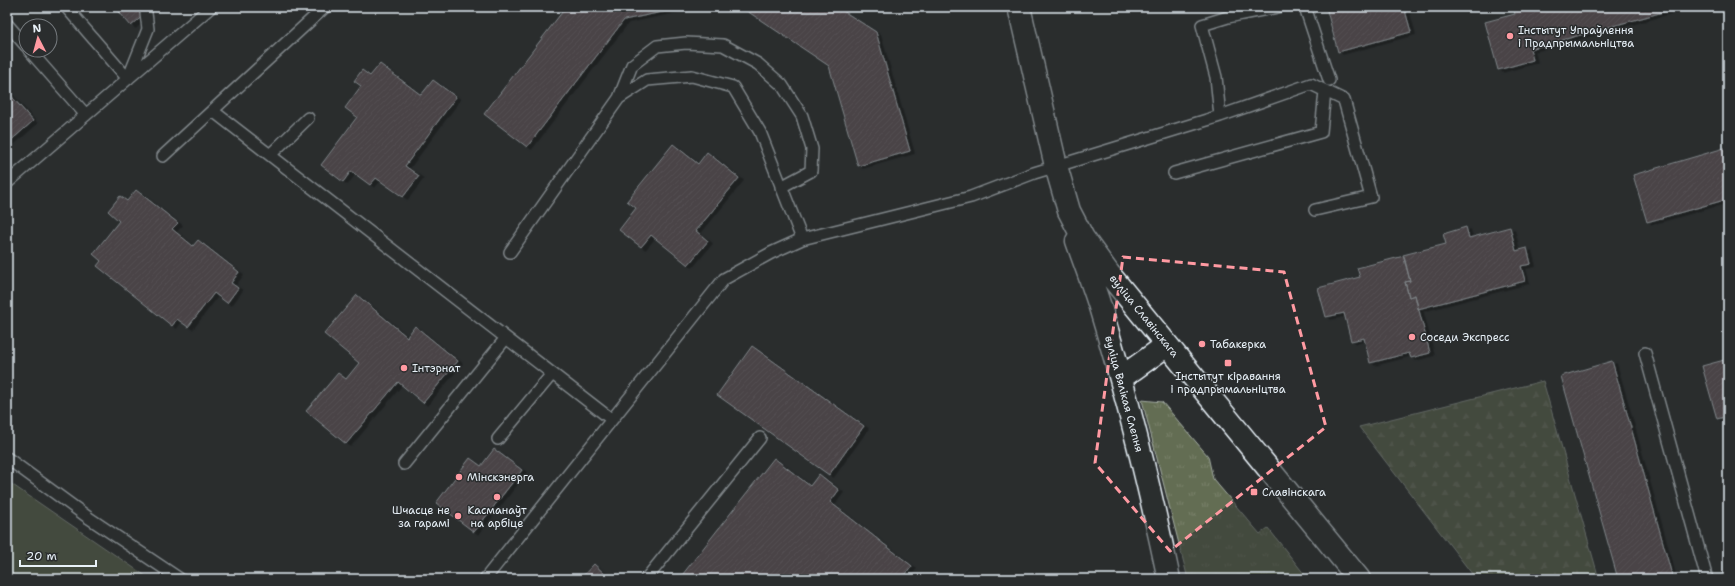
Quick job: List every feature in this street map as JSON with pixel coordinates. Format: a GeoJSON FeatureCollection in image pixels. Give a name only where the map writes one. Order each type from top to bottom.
{"type":"FeatureCollection","features":[{"type":"Feature","properties":{"kind":"street","name":"вуліца Славінскага"},"geometry":{"type":"LineString","coordinates":[[1019,7],[1056,166],[1069,211],[1094,253],[1167,346],[1359,579]]}},
{"type":"Feature","properties":{"kind":"street","name":"вуліца Вялікая Слепня"},"geometry":{"type":"LineString","coordinates":[[1069,211],[1083,259],[1101,308],[1121,378],[1141,454],[1169,579]]}},
{"type":"Feature","properties":{"kind":"street"},"geometry":{"type":"LineString","coordinates":[[1121,378],[1167,346]]}},
{"type":"Feature","properties":{"kind":"lane"},"geometry":{"type":"LineString","coordinates":[[66,7],[128,79]]}},
{"type":"Feature","properties":{"kind":"lane"},"geometry":{"type":"LineString","coordinates":[[7,183],[211,7]]}},
{"type":"Feature","properties":{"kind":"lane"},"geometry":{"type":"LineString","coordinates":[[163,156],[325,7]]}},
{"type":"Feature","properties":{"kind":"lane"},"geometry":{"type":"LineString","coordinates":[[1220,116],[1216,78],[1202,25],[1228,16],[1278,7]]}},
{"type":"Feature","properties":{"kind":"lane"},"geometry":{"type":"LineString","coordinates":[[1305,7],[1329,80]]}},
{"type":"Feature","properties":{"kind":"lane"},"geometry":{"type":"LineString","coordinates":[[128,79],[148,29],[146,14]]}},
{"type":"Feature","properties":{"kind":"lane"},"geometry":{"type":"LineString","coordinates":[[7,24],[18,37]]}},
{"type":"Feature","properties":{"kind":"lane"},"geometry":{"type":"LineString","coordinates":[[510,252],[619,98],[632,65],[657,46],[686,43],[722,45],[758,64],[782,85],[802,116],[812,149],[811,171],[781,187]]}},
{"type":"Feature","properties":{"kind":"lane"},"geometry":{"type":"LineString","coordinates":[[36,58],[86,115]]}},
{"type":"Feature","properties":{"kind":"lane"},"geometry":{"type":"LineString","coordinates":[[619,98],[647,80],[692,76],[733,87],[760,132],[802,240]]}},
{"type":"Feature","properties":{"kind":"lane"},"geometry":{"type":"LineString","coordinates":[[485,579],[610,419],[724,279],[764,256],[802,240],[971,197],[1056,166],[1220,116],[1311,84],[1344,100],[1371,197],[1315,210]]}},
{"type":"Feature","properties":{"kind":"lane"},"geometry":{"type":"LineString","coordinates":[[1174,173],[1321,132],[1325,91]]}},
{"type":"Feature","properties":{"kind":"lane"},"geometry":{"type":"LineString","coordinates":[[213,111],[610,419]]}},
{"type":"Feature","properties":{"kind":"lane"},"geometry":{"type":"LineString","coordinates":[[270,155],[308,118]]}},
{"type":"Feature","properties":{"kind":"lane"},"geometry":{"type":"LineString","coordinates":[[404,464],[506,338]]}},
{"type":"Feature","properties":{"kind":"lane"},"geometry":{"type":"LineString","coordinates":[[1645,353],[1708,579]]}},
{"type":"Feature","properties":{"kind":"lane"},"geometry":{"type":"LineString","coordinates":[[498,439],[552,374]]}},
{"type":"Feature","properties":{"kind":"lane"},"geometry":{"type":"LineString","coordinates":[[646,579],[760,438]]}},
{"type":"Feature","properties":{"kind":"lane"},"geometry":{"type":"LineString","coordinates":[[7,458],[89,518],[180,579]]}},
{"type":"Feature","properties":{"kind":"highlighted area"},"geometry":{"type":"Polygon","coordinates":[[[1123,257],[1284,272],[1326,427],[1170,551],[1095,463],[1123,257]]]}},
{"type":"Feature","properties":{"kind":"green space"},"geometry":{"type":"Polygon","coordinates":[[[1543,381],[1599,579],[1476,579],[1359,427],[1543,381]]]}},
{"type":"Feature","properties":{"kind":"green space"},"geometry":{"type":"Polygon","coordinates":[[[1142,400],[1162,402],[1208,456],[1213,479],[1260,534],[1268,528],[1308,579],[1188,579],[1142,400]]]}},
{"type":"Feature","properties":{"kind":"green space"},"geometry":{"type":"Polygon","coordinates":[[[7,481],[150,579],[7,579],[7,481]]]}},
{"type":"Feature","properties":{"kind":"building"},"geometry":{"type":"Polygon","coordinates":[[[115,7],[153,7],[131,26],[115,7]]]}},
{"type":"Feature","properties":{"kind":"building"},"geometry":{"type":"Polygon","coordinates":[[[566,7],[686,7],[624,20],[527,147],[484,114],[566,7]]]}},
{"type":"Feature","properties":{"kind":"building"},"geometry":{"type":"Polygon","coordinates":[[[741,7],[837,7],[876,32],[910,151],[858,166],[829,66],[741,7]]]}},
{"type":"Feature","properties":{"kind":"building"},"geometry":{"type":"Polygon","coordinates":[[[1326,7],[1404,7],[1411,32],[1338,52],[1326,7]]]}},
{"type":"Feature","properties":{"kind":"building"},"geometry":{"type":"Polygon","coordinates":[[[1513,7],[1681,7],[1530,49],[1533,60],[1498,70],[1485,22],[1515,14],[1513,7]]]}},
{"type":"Feature","properties":{"kind":"building"},"geometry":{"type":"Polygon","coordinates":[[[380,64],[421,95],[433,80],[456,97],[405,166],[419,176],[403,197],[376,178],[370,185],[351,171],[343,182],[321,165],[357,117],[345,108],[361,86],[354,81],[362,70],[370,76],[380,64]]]}},
{"type":"Feature","properties":{"kind":"building"},"geometry":{"type":"Polygon","coordinates":[[[7,91],[33,121],[7,144],[7,91]]]}},
{"type":"Feature","properties":{"kind":"building"},"geometry":{"type":"Polygon","coordinates":[[[673,144],[698,164],[707,152],[739,178],[696,231],[708,241],[688,265],[651,235],[641,247],[619,230],[636,208],[627,201],[673,144]]]}},
{"type":"Feature","properties":{"kind":"building"},"geometry":{"type":"Polygon","coordinates":[[[1728,147],[1728,199],[1647,222],[1633,175],[1728,147]]]}},
{"type":"Feature","properties":{"kind":"building"},"geometry":{"type":"Polygon","coordinates":[[[136,190],[178,223],[172,229],[193,246],[198,240],[239,272],[231,283],[238,288],[227,303],[214,293],[188,327],[177,319],[172,326],[97,266],[101,261],[93,254],[119,221],[108,211],[120,196],[127,201],[136,190]]]}},
{"type":"Feature","properties":{"kind":"building"},"geometry":{"type":"Polygon","coordinates":[[[1466,227],[1469,238],[1510,227],[1516,251],[1527,248],[1531,264],[1521,266],[1525,281],[1418,309],[1415,295],[1409,297],[1405,282],[1410,281],[1403,255],[1446,244],[1443,234],[1466,227]]]}},
{"type":"Feature","properties":{"kind":"building"},"geometry":{"type":"Polygon","coordinates":[[[1404,256],[1410,281],[1405,282],[1409,297],[1415,295],[1430,353],[1411,358],[1409,353],[1370,363],[1364,338],[1351,341],[1344,313],[1326,317],[1318,288],[1360,277],[1357,268],[1404,256]]]}},
{"type":"Feature","properties":{"kind":"building","name":"Інтэрнат"},"geometry":{"type":"Polygon","coordinates":[[[357,295],[407,337],[415,326],[458,361],[423,403],[398,382],[346,444],[306,411],[338,373],[346,379],[359,363],[324,334],[357,295]]]}},
{"type":"Feature","properties":{"kind":"building"},"geometry":{"type":"Polygon","coordinates":[[[752,346],[864,426],[829,475],[717,395],[752,346]]]}},
{"type":"Feature","properties":{"kind":"building"},"geometry":{"type":"Polygon","coordinates":[[[1728,359],[1728,416],[1717,419],[1702,366],[1728,359]]]}},
{"type":"Feature","properties":{"kind":"building"},"geometry":{"type":"Polygon","coordinates":[[[1612,361],[1673,579],[1618,579],[1561,376],[1612,361]]]}},
{"type":"Feature","properties":{"kind":"building"},"geometry":{"type":"Polygon","coordinates":[[[494,449],[522,470],[474,532],[436,503],[470,458],[481,466],[494,449]]]}},
{"type":"Feature","properties":{"kind":"building"},"geometry":{"type":"Polygon","coordinates":[[[774,458],[810,486],[819,474],[839,490],[830,502],[912,566],[902,579],[679,579],[774,458]]]}},
{"type":"Feature","properties":{"kind":"building"},"geometry":{"type":"Polygon","coordinates":[[[594,564],[607,576],[604,579],[580,579],[594,564]]]}},
{"type":"Feature","properties":{"kind":"place","name":"Інстытут Упраўлення і Прадпрымальніцтва"},"geometry":{"type":"Point","coordinates":[1510,36]}},
{"type":"Feature","properties":{"kind":"place","name":"Соседи Экспресс"},"geometry":{"type":"Point","coordinates":[1412,337]}},
{"type":"Feature","properties":{"kind":"place","name":"Табакерка"},"geometry":{"type":"Point","coordinates":[1202,344]}},
{"type":"Feature","properties":{"kind":"place","name":"Інстытут кіравання і прадпрымальніцтва"},"geometry":{"type":"Point","coordinates":[1228,363]}},
{"type":"Feature","properties":{"kind":"place","name":"Інтэрнат"},"geometry":{"type":"Point","coordinates":[404,368]}},
{"type":"Feature","properties":{"kind":"place","name":"Мінскэнерга"},"geometry":{"type":"Point","coordinates":[459,477]}},
{"type":"Feature","properties":{"kind":"place","name":"Славінскага"},"geometry":{"type":"Point","coordinates":[1254,492]}},
{"type":"Feature","properties":{"kind":"place","name":"Касманаўт на арбіце"},"geometry":{"type":"Point","coordinates":[497,497]}},
{"type":"Feature","properties":{"kind":"place","name":"Шчасце не за гарамі"},"geometry":{"type":"Point","coordinates":[458,516]}}]}
